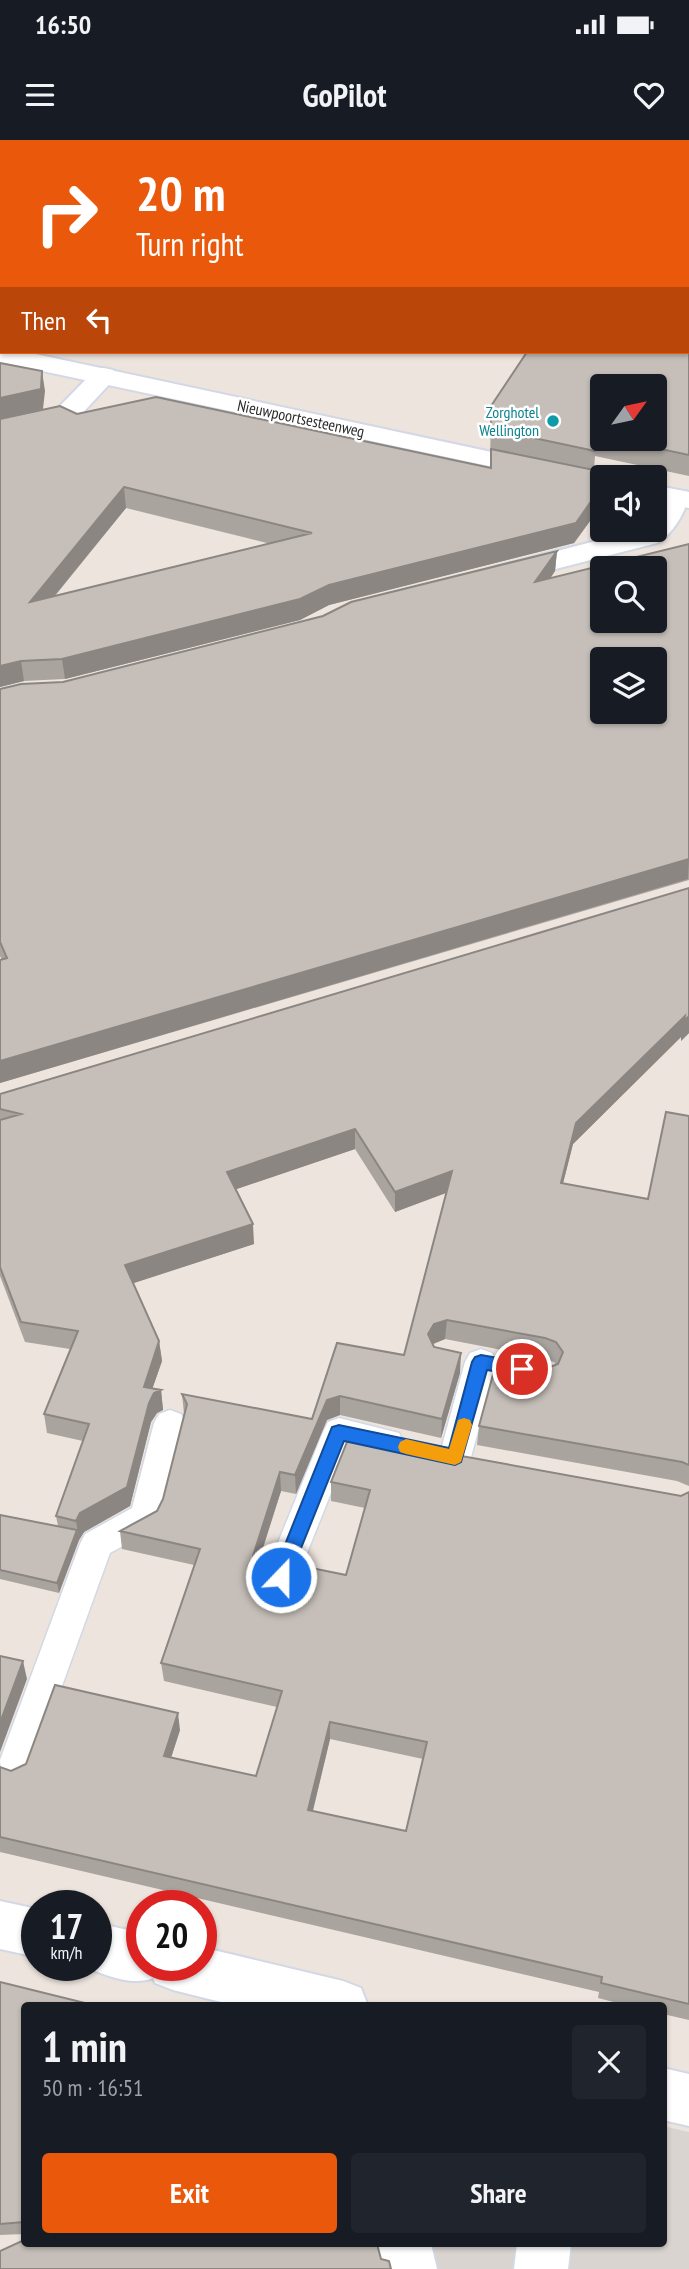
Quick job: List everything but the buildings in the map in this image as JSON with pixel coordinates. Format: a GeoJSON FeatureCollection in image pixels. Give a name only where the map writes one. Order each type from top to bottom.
{"type":"FeatureCollection","features":[{"type":"Feature","properties":{"kind":"street","name":"Nieuwpoortsesteenweg"},"geometry":{"type":"LineString","coordinates":[[0,354],[590,479]]}},
{"type":"Feature","properties":{"kind":"street"},"geometry":{"type":"LineString","coordinates":[[0,429],[66,415],[104,376]]}},
{"type":"Feature","properties":{"kind":"street"},"geometry":{"type":"LineString","coordinates":[[473,580],[647,537],[657,532],[674,497]]}},
{"type":"Feature","properties":{"kind":"street"},"geometry":{"type":"LineString","coordinates":[[0,1924],[21,1929]]}},
{"type":"Feature","properties":{"kind":"street"},"geometry":{"type":"LineString","coordinates":[[217,1976],[326,2002]]}},
{"type":"Feature","properties":{"kind":"street"},"geometry":{"type":"LineString","coordinates":[[667,2096],[689,2100]]}},
{"type":"Feature","properties":{"kind":"street"},"geometry":{"type":"LineString","coordinates":[[405,2247],[410,2269]]}},
{"type":"Feature","properties":{"kind":"street"},"geometry":{"type":"LineString","coordinates":[[541,2269],[544,2247]]}},
{"type":"Feature","properties":{"kind":"lane"},"geometry":{"type":"LineString","coordinates":[[281,1577],[339,1432],[445,1455],[481,1361]]}},
{"type":"Feature","properties":{"kind":"lane"},"geometry":{"type":"LineString","coordinates":[[15,1768],[97,1544],[146,1517],[170,1423]]}},
{"type":"Feature","properties":{"kind":"shaded area"},"geometry":{"type":"Polygon","coordinates":[[[667,2127],[689,2132],[689,2269],[388,2269],[382,2247],[667,2247],[667,2127]]]}},
{"type":"Feature","properties":{"kind":"slow traffic"},"geometry":{"type":"LineString","coordinates":[[406,1447],[455,1457],[464,1425]]}},
{"type":"Feature","properties":{"kind":"place","name":"Zorghotel Wellington"},"geometry":{"type":"Point","coordinates":[553,421]}},
{"type":"Feature","properties":{"kind":"route"},"geometry":{"type":"LineString","coordinates":[[281,1577],[339,1432],[455,1457],[481,1362],[522,1369]]}}]}
